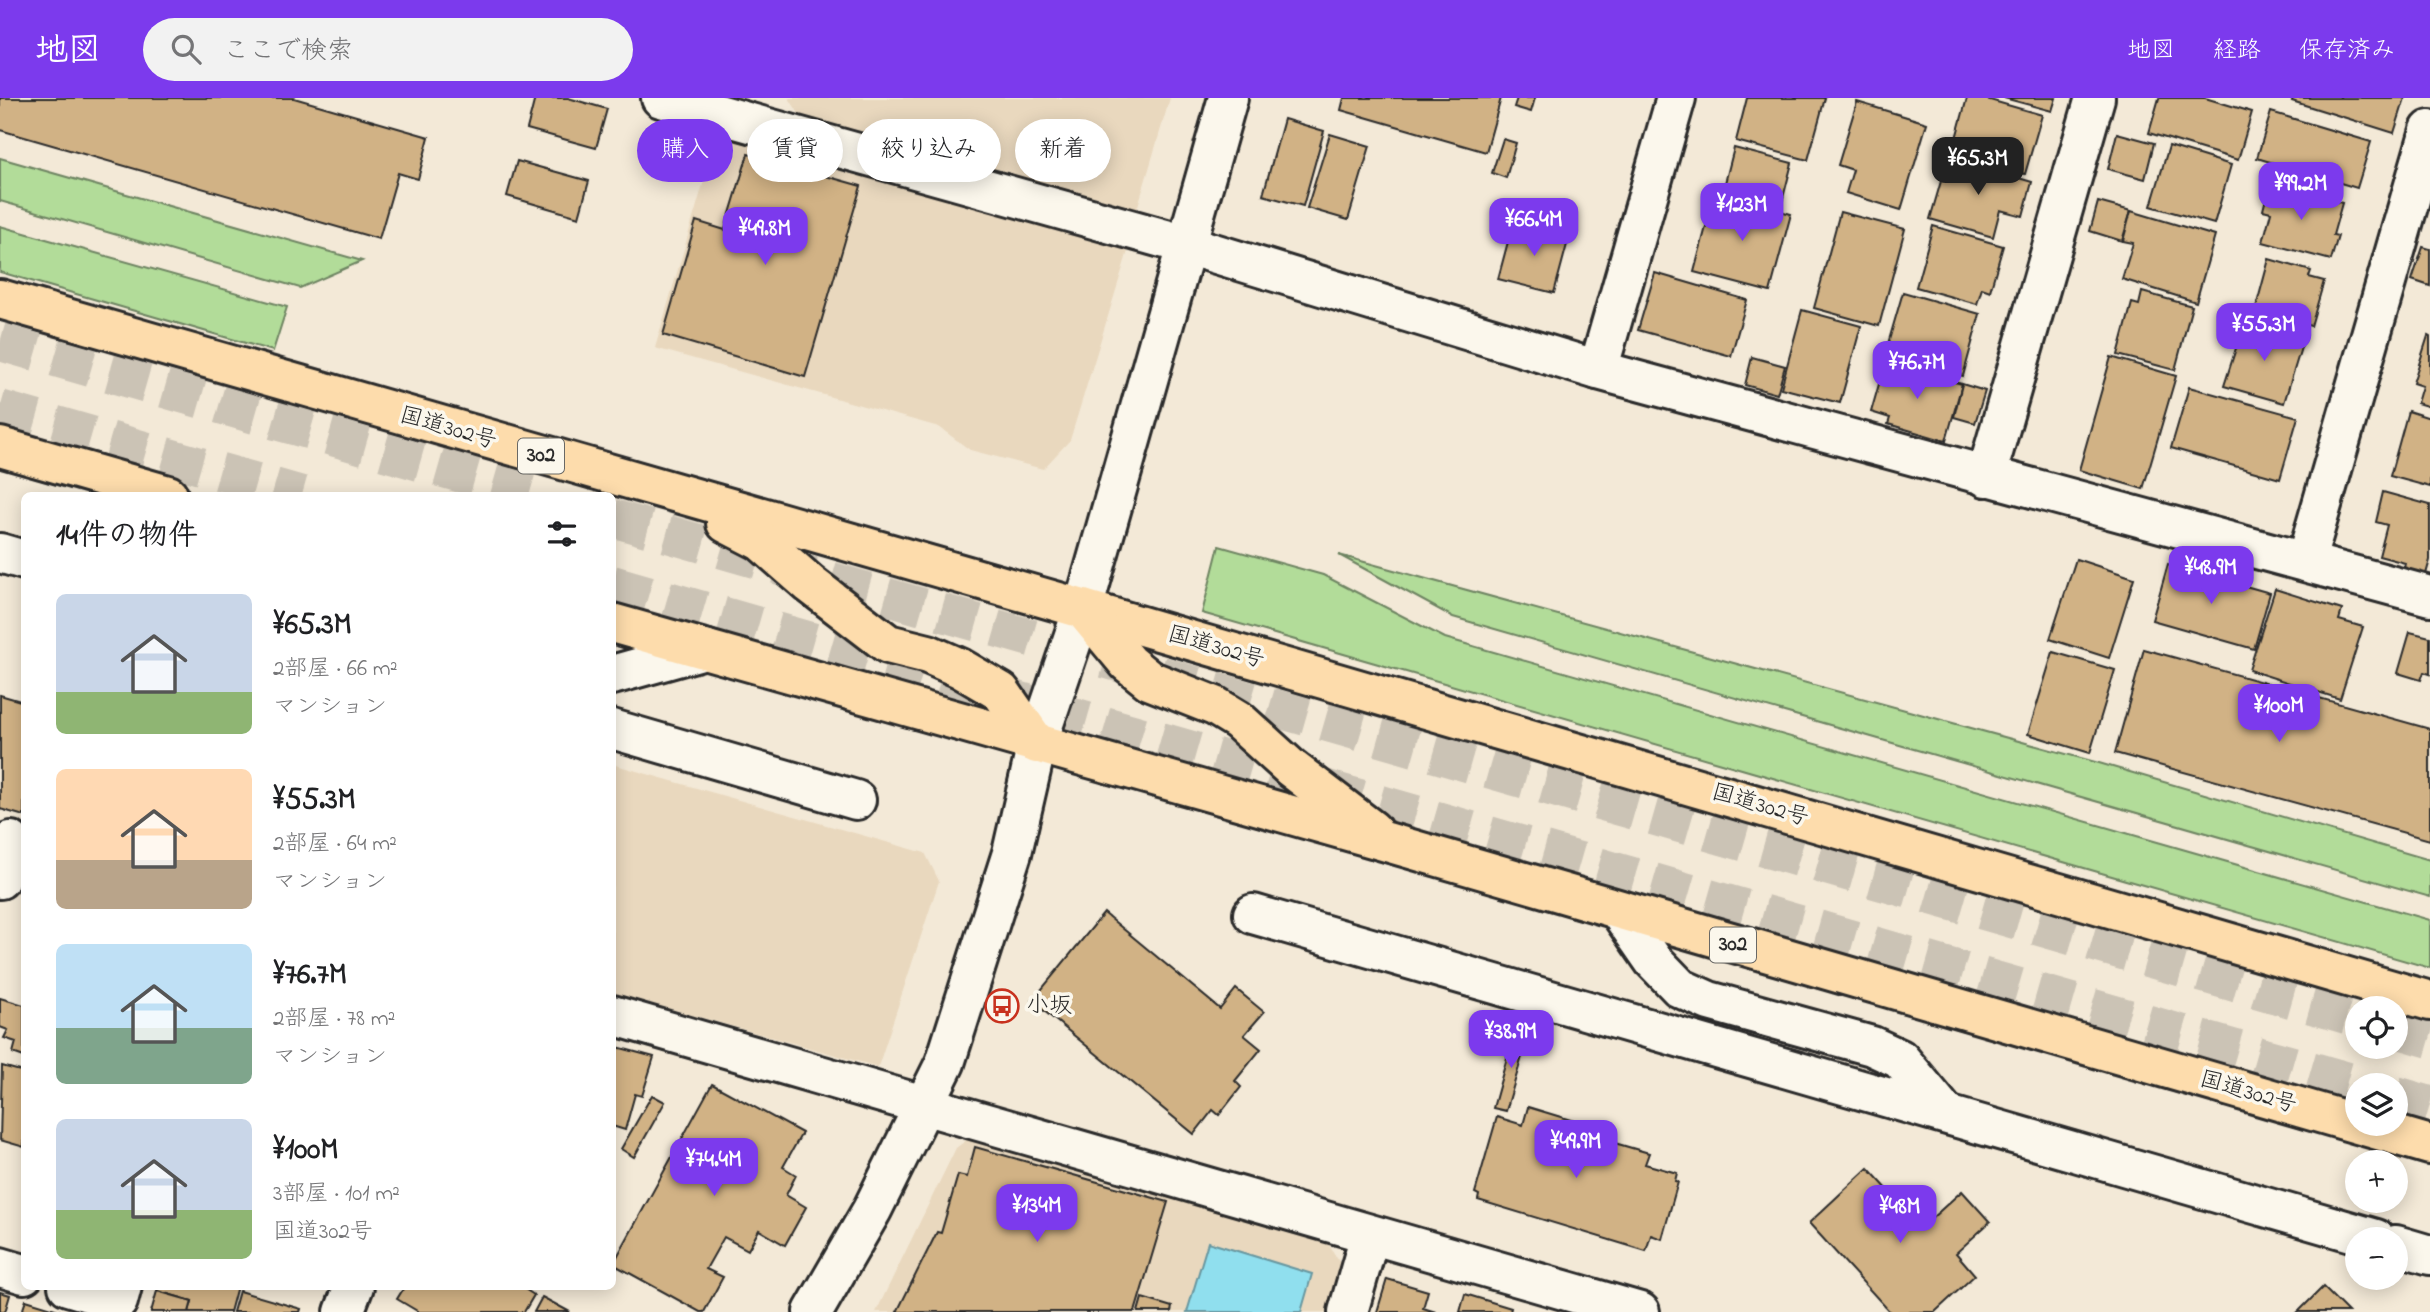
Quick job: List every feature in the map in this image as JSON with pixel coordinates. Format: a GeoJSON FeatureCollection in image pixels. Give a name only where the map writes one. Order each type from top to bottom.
{"type":"FeatureCollection","features":[{"type":"Feature","properties":{"kind":"highway","name":"国道302号"},"geometry":{"type":"LineString","coordinates":[[0,299],[663,491],[1083,609],[2430,1001]]}},
{"type":"Feature","properties":{"kind":"highway"},"geometry":{"type":"LineString","coordinates":[[0,447],[158,492]]}},
{"type":"Feature","properties":{"kind":"highway"},"geometry":{"type":"LineString","coordinates":[[663,491],[761,541],[810,584],[888,644],[928,654],[960,668],[1001,692],[1037,744]]}},
{"type":"Feature","properties":{"kind":"highway"},"geometry":{"type":"LineString","coordinates":[[1083,609],[1128,663],[1149,680],[1215,706],[1238,720],[1291,768],[1387,842]]}},
{"type":"Feature","properties":{"kind":"highway","name":"国道302号"},"geometry":{"type":"LineString","coordinates":[[616,624],[1387,842],[2430,1145]]}},
{"type":"Feature","properties":{"kind":"street"},"geometry":{"type":"LineString","coordinates":[[661,98],[766,112],[1186,245],[1598,370],[1986,477],[2306,560],[2430,596]]}},
{"type":"Feature","properties":{"kind":"street"},"geometry":{"type":"LineString","coordinates":[[813,1312],[872,1210],[945,1063],[1012,853],[1037,744],[1083,609],[1228,98]]}},
{"type":"Feature","properties":{"kind":"street"},"geometry":{"type":"LineString","coordinates":[[1598,370],[1676,98]]}},
{"type":"Feature","properties":{"kind":"street"},"geometry":{"type":"LineString","coordinates":[[1986,477],[2095,98]]}},
{"type":"Feature","properties":{"kind":"street"},"geometry":{"type":"LineString","coordinates":[[2306,560],[2430,130]]}},
{"type":"Feature","properties":{"kind":"street"},"geometry":{"type":"LineString","coordinates":[[0,553],[21,559]]}},
{"type":"Feature","properties":{"kind":"street"},"geometry":{"type":"LineString","coordinates":[[616,674],[705,649]]}},
{"type":"Feature","properties":{"kind":"street"},"geometry":{"type":"LineString","coordinates":[[616,730],[856,800]]}},
{"type":"Feature","properties":{"kind":"street"},"geometry":{"type":"LineString","coordinates":[[0,879],[12,841]]}},
{"type":"Feature","properties":{"kind":"street"},"geometry":{"type":"LineString","coordinates":[[1619,911],[1653,960],[1680,988],[1709,1001],[1871,1046],[1900,1059],[1946,1114]]}},
{"type":"Feature","properties":{"kind":"street"},"geometry":{"type":"LineString","coordinates":[[1253,914],[2345,1230]]}},
{"type":"Feature","properties":{"kind":"street"},"geometry":{"type":"LineString","coordinates":[[616,1016],[1640,1312]]}},
{"type":"Feature","properties":{"kind":"street"},"geometry":{"type":"LineString","coordinates":[[1348,1312],[1370,1235]]}},
{"type":"Feature","properties":{"kind":"street"},"geometry":{"type":"LineString","coordinates":[[2408,1249],[2430,1255]]}},
{"type":"Feature","properties":{"kind":"street"},"geometry":{"type":"LineString","coordinates":[[0,1267],[21,1273]]}},
{"type":"Feature","properties":{"kind":"street"},"geometry":{"type":"LineString","coordinates":[[81,1290],[118,1301],[121,1290]]}},
{"type":"Feature","properties":{"kind":"street"},"geometry":{"type":"LineString","coordinates":[[344,1312],[352,1290]]}},
{"type":"Feature","properties":{"kind":"shaded area"},"geometry":{"type":"Polygon","coordinates":[[[789,98],[1170,98],[1135,216],[1017,182],[1111,182],[1111,119],[1015,119],[1015,181],[1001,177],[1001,119],[857,119],[857,136],[843,132],[843,119],[802,119],[789,98]]]}},
{"type":"Feature","properties":{"kind":"shaded area"},"geometry":{"type":"Polygon","coordinates":[[[733,134],[747,138],[747,182],[843,182],[843,167],[857,171],[857,182],[895,182],[1128,251],[1070,440],[1043,469],[970,450],[939,427],[655,348],[704,182],[733,182],[733,134]]]}},
{"type":"Feature","properties":{"kind":"shaded area"},"geometry":{"type":"Polygon","coordinates":[[[616,765],[925,853],[939,881],[878,1067],[616,994],[616,765]]]}},
{"type":"Feature","properties":{"kind":"shaded area"},"geometry":{"type":"Polygon","coordinates":[[[973,1135],[1326,1240],[1341,1265],[1328,1312],[876,1312],[956,1148],[973,1135]]]}},
{"type":"Feature","properties":{"kind":"green space"},"geometry":{"type":"Polygon","coordinates":[[[0,158],[362,261],[300,288],[0,201],[0,158]]]}},
{"type":"Feature","properties":{"kind":"green space"},"geometry":{"type":"Polygon","coordinates":[[[0,226],[287,307],[273,351],[0,272],[0,226]]]}},
{"type":"Feature","properties":{"kind":"green space"},"geometry":{"type":"Polygon","coordinates":[[[1219,546],[1323,575],[1445,638],[2430,920],[2430,968],[1202,613],[1219,546]]]}},
{"type":"Feature","properties":{"kind":"green space"},"geometry":{"type":"Polygon","coordinates":[[[1339,555],[2099,763],[2430,860],[2430,897],[1453,617],[1339,555]]]}},
{"type":"Feature","properties":{"kind":"water"},"geometry":{"type":"Polygon","coordinates":[[[1208,1242],[1312,1274],[1301,1312],[1187,1312],[1208,1242]]]}},
{"type":"Feature","properties":{"kind":"building"},"geometry":{"type":"Polygon","coordinates":[[[0,98],[294,98],[429,137],[418,179],[398,173],[379,239],[0,130],[0,98]]]}},
{"type":"Feature","properties":{"kind":"building"},"geometry":{"type":"Polygon","coordinates":[[[535,98],[568,98],[607,109],[596,148],[527,129],[535,98]]]}},
{"type":"Feature","properties":{"kind":"building"},"geometry":{"type":"Polygon","coordinates":[[[1344,98],[1501,98],[1486,152],[1341,110],[1344,98]]]}},
{"type":"Feature","properties":{"kind":"building"},"geometry":{"type":"Polygon","coordinates":[[[1517,98],[1535,98],[1531,112],[1514,107],[1517,98]]]}},
{"type":"Feature","properties":{"kind":"building"},"geometry":{"type":"Polygon","coordinates":[[[1747,98],[1825,98],[1808,160],[1736,141],[1747,98]]]}},
{"type":"Feature","properties":{"kind":"building"},"geometry":{"type":"Polygon","coordinates":[[[1967,98],[1983,98],[2042,115],[2025,174],[1952,153],[1967,98]]]}},
{"type":"Feature","properties":{"kind":"building"},"geometry":{"type":"Polygon","coordinates":[[[2004,98],[2056,98],[2052,111],[2004,98]]]}},
{"type":"Feature","properties":{"kind":"building"},"geometry":{"type":"Polygon","coordinates":[[[2159,98],[2205,98],[2252,112],[2238,160],[2149,133],[2159,98]]]}},
{"type":"Feature","properties":{"kind":"building"},"geometry":{"type":"Polygon","coordinates":[[[2293,98],[2405,98],[2394,133],[2292,101],[2293,98]]]}},
{"type":"Feature","properties":{"kind":"building"},"geometry":{"type":"Polygon","coordinates":[[[1857,102],[1927,123],[1901,210],[1846,193],[1853,170],[1838,165],[1857,102]]]}},
{"type":"Feature","properties":{"kind":"building"},"geometry":{"type":"Polygon","coordinates":[[[2271,112],[2371,142],[2357,188],[2257,158],[2271,112]]]}},
{"type":"Feature","properties":{"kind":"building"},"geometry":{"type":"Polygon","coordinates":[[[1284,119],[1324,131],[1303,206],[1263,195],[1284,119]]]}},
{"type":"Feature","properties":{"kind":"building"},"geometry":{"type":"Polygon","coordinates":[[[2117,133],[2154,143],[2145,179],[2108,169],[2117,133]]]}},
{"type":"Feature","properties":{"kind":"building"},"geometry":{"type":"Polygon","coordinates":[[[1330,134],[1370,146],[1348,220],[1307,208],[1330,134]]]}},
{"type":"Feature","properties":{"kind":"building"},"geometry":{"type":"Polygon","coordinates":[[[1503,139],[1516,143],[1506,178],[1492,173],[1503,139]]]}},
{"type":"Feature","properties":{"kind":"building"},"geometry":{"type":"Polygon","coordinates":[[[2169,146],[2231,165],[2214,224],[2151,206],[2169,146]]]}},
{"type":"Feature","properties":{"kind":"building"},"geometry":{"type":"Polygon","coordinates":[[[1734,148],[1792,163],[1782,202],[1724,187],[1734,148]]]}},
{"type":"Feature","properties":{"kind":"building"},"geometry":{"type":"Polygon","coordinates":[[[747,157],[747,182],[843,181],[861,186],[805,377],[663,335],[696,221],[725,230],[747,157]]]}},
{"type":"Feature","properties":{"kind":"building"},"geometry":{"type":"Polygon","coordinates":[[[1948,157],[2032,182],[2023,216],[2000,210],[1993,237],[1930,219],[1948,157]]]}},
{"type":"Feature","properties":{"kind":"building"},"geometry":{"type":"Polygon","coordinates":[[[517,161],[589,181],[579,217],[507,196],[517,161]]]}},
{"type":"Feature","properties":{"kind":"building"},"geometry":{"type":"Polygon","coordinates":[[[2270,183],[2342,203],[2333,235],[2338,236],[2331,260],[2263,242],[2271,212],[2263,210],[2270,183]]]}},
{"type":"Feature","properties":{"kind":"building"},"geometry":{"type":"Polygon","coordinates":[[[1715,193],[1791,214],[1770,292],[1694,272],[1715,193]]]}},
{"type":"Feature","properties":{"kind":"building"},"geometry":{"type":"Polygon","coordinates":[[[2098,202],[2131,211],[2122,241],[2090,231],[2098,202]]]}},
{"type":"Feature","properties":{"kind":"building"},"geometry":{"type":"Polygon","coordinates":[[[2131,211],[2215,236],[2196,302],[2122,279],[2133,243],[2123,241],[2131,211]]]}},
{"type":"Feature","properties":{"kind":"building"},"geometry":{"type":"Polygon","coordinates":[[[1840,212],[1905,229],[1879,326],[1814,308],[1840,212]]]}},
{"type":"Feature","properties":{"kind":"building"},"geometry":{"type":"Polygon","coordinates":[[[1513,223],[1569,237],[1554,293],[1498,279],[1513,223]]]}},
{"type":"Feature","properties":{"kind":"building"},"geometry":{"type":"Polygon","coordinates":[[[1933,226],[2003,246],[1990,291],[1982,288],[1977,304],[1916,287],[1933,226]]]}},
{"type":"Feature","properties":{"kind":"building"},"geometry":{"type":"Polygon","coordinates":[[[2423,247],[2430,249],[2430,286],[2412,280],[2423,247]]]}},
{"type":"Feature","properties":{"kind":"building"},"geometry":{"type":"Polygon","coordinates":[[[2269,259],[2311,271],[2309,277],[2324,281],[2311,326],[2255,311],[2269,259]]]}},
{"type":"Feature","properties":{"kind":"building"},"geometry":{"type":"Polygon","coordinates":[[[1655,273],[1747,300],[1731,356],[1638,330],[1655,273]]]}},
{"type":"Feature","properties":{"kind":"building"},"geometry":{"type":"Polygon","coordinates":[[[1903,292],[1980,314],[1963,376],[1885,354],[1903,292]]]}},
{"type":"Feature","properties":{"kind":"building"},"geometry":{"type":"Polygon","coordinates":[[[2142,292],[2192,306],[2175,370],[2118,355],[2132,303],[2139,305],[2142,292]]]}},
{"type":"Feature","properties":{"kind":"building"},"geometry":{"type":"Polygon","coordinates":[[[1802,310],[1861,326],[1840,403],[1781,388],[1802,310]]]}},
{"type":"Feature","properties":{"kind":"building"},"geometry":{"type":"Polygon","coordinates":[[[2244,323],[2303,341],[2284,403],[2224,386],[2244,323]]]}},
{"type":"Feature","properties":{"kind":"building"},"geometry":{"type":"Polygon","coordinates":[[[2428,336],[2430,407],[2417,403],[2422,386],[2413,383],[2428,336]]]}},
{"type":"Feature","properties":{"kind":"building"},"geometry":{"type":"Polygon","coordinates":[[[1752,357],[1785,366],[1777,394],[1745,385],[1752,357]]]}},
{"type":"Feature","properties":{"kind":"building"},"geometry":{"type":"Polygon","coordinates":[[[2111,357],[2176,376],[2143,489],[2079,470],[2111,357]]]}},
{"type":"Feature","properties":{"kind":"building"},"geometry":{"type":"Polygon","coordinates":[[[1885,363],[1962,384],[1946,441],[1888,424],[1890,418],[1871,412],[1885,363]]]}},
{"type":"Feature","properties":{"kind":"building"},"geometry":{"type":"Polygon","coordinates":[[[1962,384],[1985,391],[1975,423],[1954,417],[1962,384]]]}},
{"type":"Feature","properties":{"kind":"building"},"geometry":{"type":"Polygon","coordinates":[[[2189,387],[2298,417],[2280,479],[2171,448],[2189,387]]]}},
{"type":"Feature","properties":{"kind":"building"},"geometry":{"type":"Polygon","coordinates":[[[2408,411],[2430,418],[2430,487],[2390,476],[2408,411]]]}},
{"type":"Feature","properties":{"kind":"building"},"geometry":{"type":"Polygon","coordinates":[[[2383,492],[2430,505],[2430,560],[2426,574],[2404,568],[2405,563],[2379,556],[2387,525],[2376,522],[2383,492]]]}},
{"type":"Feature","properties":{"kind":"building"},"geometry":{"type":"Polygon","coordinates":[[[2076,559],[2134,578],[2109,658],[2050,639],[2076,559]]]}},
{"type":"Feature","properties":{"kind":"building"},"geometry":{"type":"Polygon","coordinates":[[[2168,564],[2270,593],[2254,649],[2152,620],[2168,564]]]}},
{"type":"Feature","properties":{"kind":"building"},"geometry":{"type":"Polygon","coordinates":[[[2275,589],[2342,610],[2339,620],[2363,627],[2340,699],[2249,670],[2275,589]]]}},
{"type":"Feature","properties":{"kind":"building"},"geometry":{"type":"Polygon","coordinates":[[[2410,632],[2430,637],[2430,674],[2424,672],[2421,680],[2398,673],[2410,632]]]}},
{"type":"Feature","properties":{"kind":"building"},"geometry":{"type":"Polygon","coordinates":[[[2144,649],[2430,729],[2430,840],[2115,753],[2144,649]]]}},
{"type":"Feature","properties":{"kind":"building"},"geometry":{"type":"Polygon","coordinates":[[[2053,652],[2115,670],[2090,753],[2028,734],[2053,652]]]}},
{"type":"Feature","properties":{"kind":"building"},"geometry":{"type":"Polygon","coordinates":[[[0,695],[21,701],[21,815],[0,809],[0,695]]]}},
{"type":"Feature","properties":{"kind":"building"},"geometry":{"type":"Polygon","coordinates":[[[1104,913],[1220,1009],[1236,989],[1264,1012],[1244,1035],[1261,1049],[1235,1081],[1241,1087],[1219,1115],[1213,1110],[1194,1134],[1032,1001],[1104,913]]]}},
{"type":"Feature","properties":{"kind":"building"},"geometry":{"type":"Polygon","coordinates":[[[0,998],[21,1004],[21,1056],[13,1053],[16,1042],[4,1038],[8,1030],[0,1027],[0,998]]]}},
{"type":"Feature","properties":{"kind":"building"},"geometry":{"type":"Polygon","coordinates":[[[1515,1029],[1529,1033],[1506,1111],[1493,1108],[1515,1029]]]}},
{"type":"Feature","properties":{"kind":"building"},"geometry":{"type":"Polygon","coordinates":[[[617,1047],[654,1057],[642,1096],[635,1094],[625,1130],[616,1127],[617,1047]]]}},
{"type":"Feature","properties":{"kind":"building"},"geometry":{"type":"Polygon","coordinates":[[[2,1066],[21,1071],[21,1146],[0,1140],[2,1066]]]}},
{"type":"Feature","properties":{"kind":"building"},"geometry":{"type":"Polygon","coordinates":[[[712,1084],[802,1133],[783,1167],[796,1175],[786,1195],[806,1207],[785,1245],[759,1230],[748,1250],[724,1237],[706,1269],[723,1277],[704,1312],[616,1266],[616,1259],[712,1084]]]}},
{"type":"Feature","properties":{"kind":"building"},"geometry":{"type":"Polygon","coordinates":[[[652,1095],[665,1102],[634,1157],[621,1149],[652,1095]]]}},
{"type":"Feature","properties":{"kind":"building"},"geometry":{"type":"Polygon","coordinates":[[[1528,1107],[1597,1128],[1594,1137],[1649,1153],[1645,1164],[1677,1173],[1675,1181],[1678,1182],[1662,1239],[1651,1235],[1646,1251],[1478,1200],[1479,1195],[1475,1193],[1497,1117],[1523,1125],[1528,1107]]]}},
{"type":"Feature","properties":{"kind":"building"},"geometry":{"type":"Polygon","coordinates":[[[975,1147],[1168,1202],[1135,1312],[897,1312],[937,1232],[941,1233],[958,1175],[967,1177],[975,1147]]]}},
{"type":"Feature","properties":{"kind":"building"},"geometry":{"type":"Polygon","coordinates":[[[1868,1168],[1922,1227],[1962,1191],[1990,1222],[1956,1253],[1975,1275],[1935,1312],[1890,1312],[1809,1223],[1868,1168]]]}},
{"type":"Feature","properties":{"kind":"building"},"geometry":{"type":"Polygon","coordinates":[[[1387,1279],[1428,1291],[1423,1308],[1436,1312],[1377,1312],[1387,1279]]]}},
{"type":"Feature","properties":{"kind":"building"},"geometry":{"type":"Polygon","coordinates":[[[2323,1287],[2348,1312],[2298,1312],[2323,1287]]]}},
{"type":"Feature","properties":{"kind":"building"},"geometry":{"type":"Polygon","coordinates":[[[236,1290],[230,1312],[189,1312],[192,1301],[157,1291],[236,1290]]]}},
{"type":"Feature","properties":{"kind":"building"},"geometry":{"type":"Polygon","coordinates":[[[403,1290],[526,1290],[534,1295],[524,1312],[419,1312],[397,1299],[403,1290]]]}},
{"type":"Feature","properties":{"kind":"building"},"geometry":{"type":"Polygon","coordinates":[[[157,1291],[192,1301],[189,1312],[151,1312],[157,1291]]]}},
{"type":"Feature","properties":{"kind":"building"},"geometry":{"type":"Polygon","coordinates":[[[239,1291],[301,1309],[300,1312],[233,1312],[239,1291]]]}},
{"type":"Feature","properties":{"kind":"building"},"geometry":{"type":"Polygon","coordinates":[[[0,1292],[10,1295],[5,1312],[0,1312],[0,1292]]]}},
{"type":"Feature","properties":{"kind":"building"},"geometry":{"type":"Polygon","coordinates":[[[1465,1294],[1511,1308],[1510,1312],[1460,1312],[1465,1294]]]}},
{"type":"Feature","properties":{"kind":"building"},"geometry":{"type":"Polygon","coordinates":[[[542,1297],[570,1312],[534,1312],[542,1297]]]}},
{"type":"Feature","properties":{"kind":"building"},"geometry":{"type":"Polygon","coordinates":[[[1142,1298],[1172,1307],[1171,1312],[1138,1312],[1142,1298]]]}},
{"type":"Feature","properties":{"kind":"building"},"geometry":{"type":"Polygon","coordinates":[[[26,1300],[59,1310],[22,1312],[26,1300]]]}},
{"type":"Feature","properties":{"kind":"tunnel"},"geometry":{"type":"LineString","coordinates":[[0,342],[525,492]]}},
{"type":"Feature","properties":{"kind":"tunnel"},"geometry":{"type":"LineString","coordinates":[[0,409],[291,492]]}},
{"type":"Feature","properties":{"kind":"tunnel"},"geometry":{"type":"LineString","coordinates":[[616,519],[2345,1015]]}},
{"type":"Feature","properties":{"kind":"tunnel"},"geometry":{"type":"LineString","coordinates":[[616,585],[2345,1080]]}},
{"type":"Feature","properties":{"kind":"tunnel"},"geometry":{"type":"LineString","coordinates":[[2408,1033],[2430,1039]]}},
{"type":"Feature","properties":{"kind":"tunnel"},"geometry":{"type":"LineString","coordinates":[[2408,1099],[2430,1105]]}},
{"type":"Feature","properties":{"kind":"place","name":"小坂"},"geometry":{"type":"Point","coordinates":[1002,1006]}}]}
